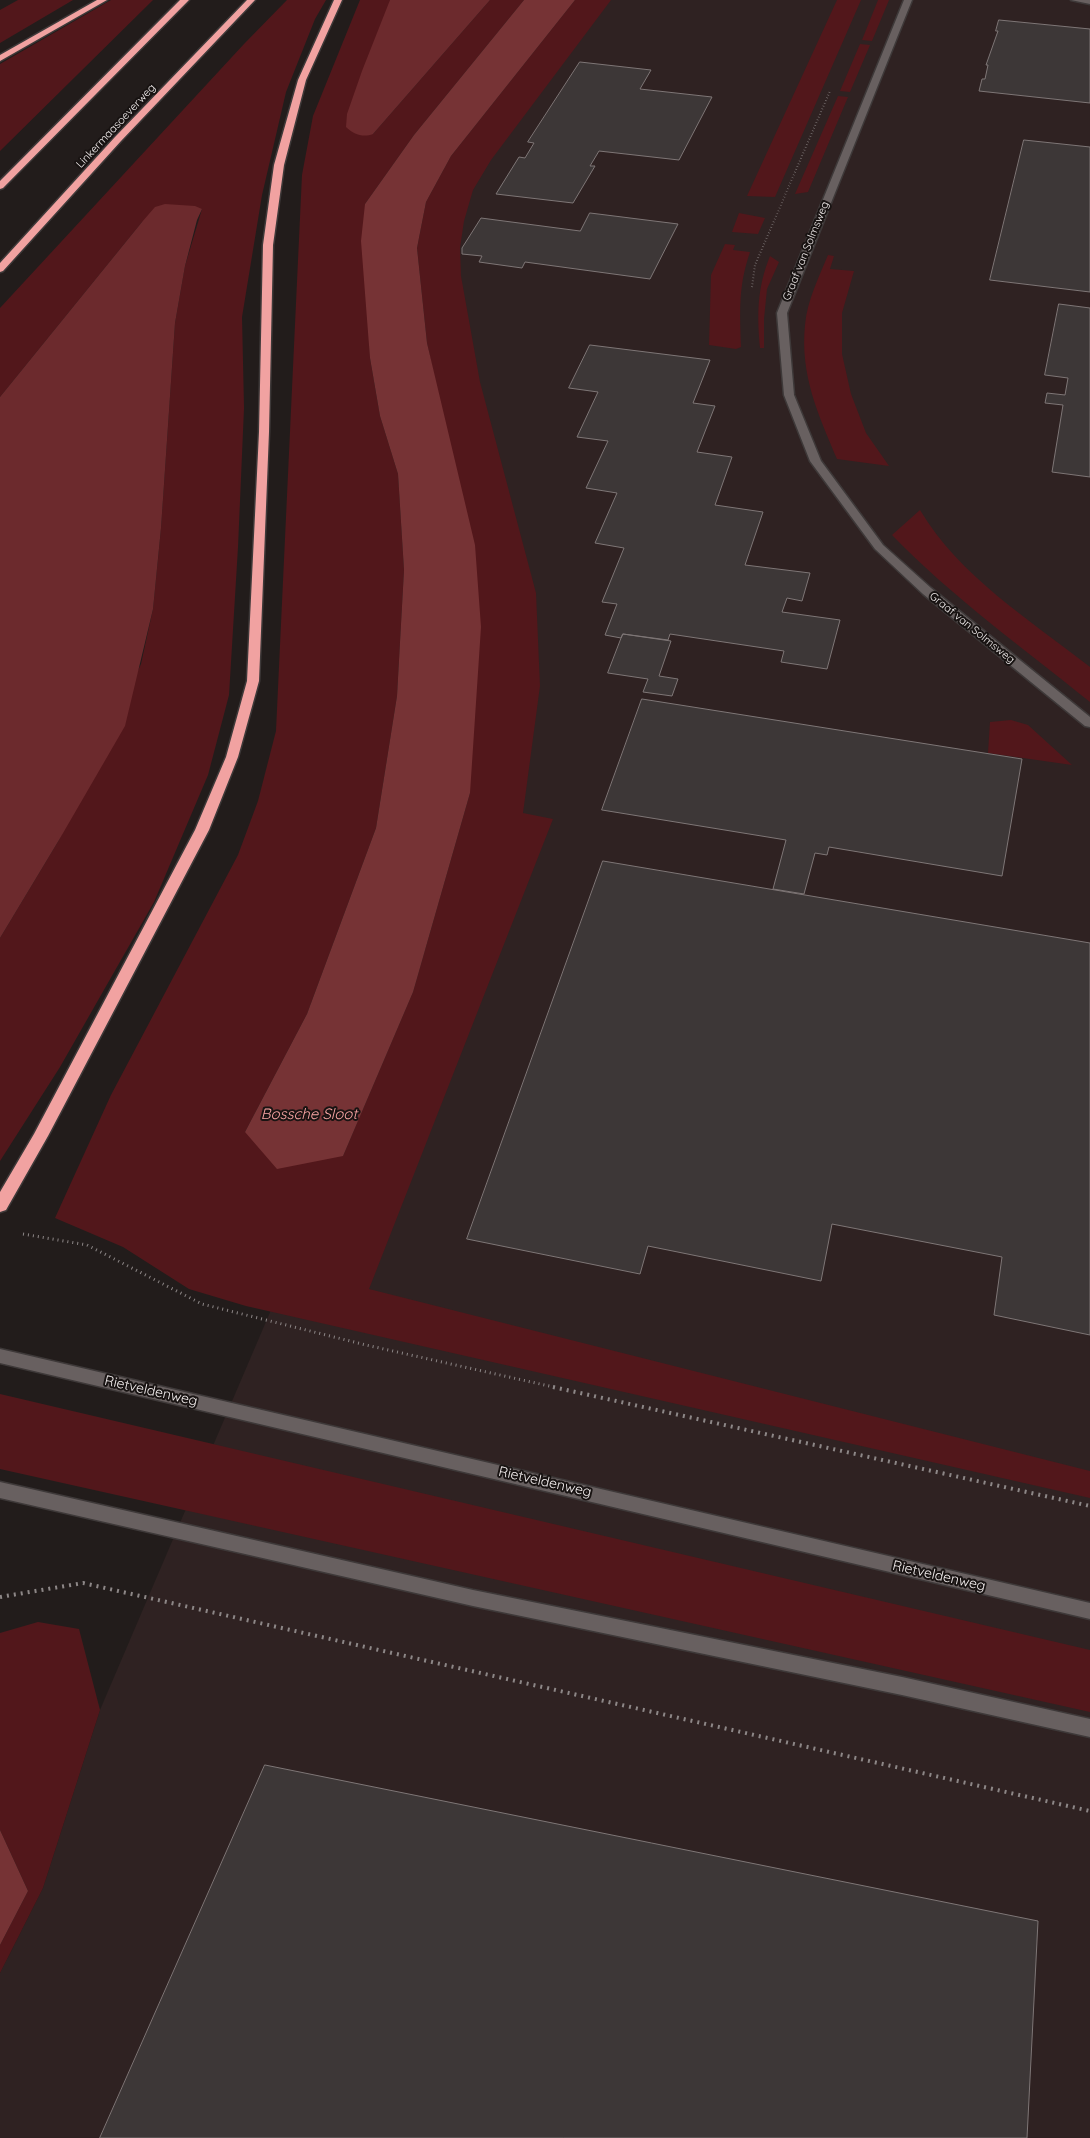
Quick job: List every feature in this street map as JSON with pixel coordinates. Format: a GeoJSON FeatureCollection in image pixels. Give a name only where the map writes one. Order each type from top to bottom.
{"type":"FeatureCollection","features":[{"type":"Feature","properties":{"kind":"highway"},"geometry":{"type":"LineString","coordinates":[[0,58],[103,0]]}},
{"type":"Feature","properties":{"kind":"highway"},"geometry":{"type":"LineString","coordinates":[[0,186],[184,0]]}},
{"type":"Feature","properties":{"kind":"highway","name":"Linkermaasoeverweg"},"geometry":{"type":"LineString","coordinates":[[0,268],[250,0]]}},
{"type":"Feature","properties":{"kind":"highway"},"geometry":{"type":"LineString","coordinates":[[0,1206],[40,1136],[202,830],[232,757],[253,681],[264,432],[268,245],[279,165],[302,80],[338,0]]}},
{"type":"Feature","properties":{"kind":"street","name":"Graaf van Solmsweg"},"geometry":{"type":"LineString","coordinates":[[908,0],[782,313],[789,395],[816,461],[879,547],[927,591],[1090,723]]}},
{"type":"Feature","properties":{"kind":"street"},"geometry":{"type":"LineString","coordinates":[[1075,0],[1090,2]]}},
{"type":"Feature","properties":{"kind":"street","name":"Rietveldenweg"},"geometry":{"type":"LineString","coordinates":[[0,1356],[1090,1611]]}},
{"type":"Feature","properties":{"kind":"street"},"geometry":{"type":"LineString","coordinates":[[0,1490],[473,1598],[911,1688],[1090,1728]]}},
{"type":"Feature","properties":{"kind":"path"},"geometry":{"type":"LineString","coordinates":[[751,292],[755,265],[830,92]]}},
{"type":"Feature","properties":{"kind":"path"},"geometry":{"type":"LineString","coordinates":[[15,1232],[87,1245],[202,1304],[366,1345],[1090,1506]]}},
{"type":"Feature","properties":{"kind":"path"},"geometry":{"type":"LineString","coordinates":[[0,1598],[82,1583],[1090,1812]]}},
{"type":"Feature","properties":{"kind":"shaded area"},"geometry":{"type":"Polygon","coordinates":[[[18,0],[73,0],[0,43],[0,10],[18,0]]]}},
{"type":"Feature","properties":{"kind":"shaded area"},"geometry":{"type":"Polygon","coordinates":[[[111,0],[153,0],[0,151],[0,64],[111,0]]]}},
{"type":"Feature","properties":{"kind":"shaded area"},"geometry":{"type":"Polygon","coordinates":[[[287,0],[326,0],[315,19],[286,92],[262,195],[242,317],[244,408],[229,695],[208,775],[154,902],[60,1067],[0,1161],[0,938],[59,840],[141,664],[153,609],[161,528],[175,323],[185,266],[202,209],[142,222],[0,397],[0,308],[287,0]]]}},
{"type":"Feature","properties":{"kind":"shaded area"},"geometry":{"type":"Polygon","coordinates":[[[360,0],[390,0],[373,134],[490,0],[524,0],[414,135],[365,204],[370,358],[380,416],[398,474],[404,570],[397,696],[376,828],[307,1014],[245,1132],[343,1156],[413,992],[470,793],[440,403],[427,343],[417,248],[426,202],[451,156],[575,0],[611,0],[491,160],[473,190],[464,221],[460,248],[461,276],[480,382],[536,593],[540,686],[523,813],[553,819],[369,1289],[1090,1471],[1090,1498],[246,1306],[189,1289],[123,1247],[55,1218],[111,1095],[238,855],[258,801],[276,731],[302,175],[313,116],[360,0]]]}},
{"type":"Feature","properties":{"kind":"shaded area"},"geometry":{"type":"Polygon","coordinates":[[[390,0],[490,0],[373,134],[366,136],[358,135],[346,127],[347,114],[390,0]]]}},
{"type":"Feature","properties":{"kind":"shaded area"},"geometry":{"type":"Polygon","coordinates":[[[598,0],[1090,0],[1090,2138],[0,2138],[0,1973],[43,1888],[100,1710],[525,716],[445,204],[598,0]]]}},
{"type":"Feature","properties":{"kind":"shaded area"},"geometry":{"type":"Polygon","coordinates":[[[837,0],[861,0],[775,197],[747,196],[837,0]]]}},
{"type":"Feature","properties":{"kind":"shaded area"},"geometry":{"type":"Polygon","coordinates":[[[878,0],[889,0],[872,41],[862,40],[878,0]]]}},
{"type":"Feature","properties":{"kind":"shaded area"},"geometry":{"type":"Polygon","coordinates":[[[860,44],[870,45],[850,92],[840,91],[860,44]]]}},
{"type":"Feature","properties":{"kind":"shaded area"},"geometry":{"type":"Polygon","coordinates":[[[838,96],[848,97],[808,192],[795,194],[838,96]]]}},
{"type":"Feature","properties":{"kind":"shaded area"},"geometry":{"type":"Polygon","coordinates":[[[165,204],[195,206],[202,209],[197,220],[185,266],[175,323],[161,528],[153,609],[125,726],[0,938],[0,397],[142,222],[155,207],[165,204]]]}},
{"type":"Feature","properties":{"kind":"shaded area"},"geometry":{"type":"Polygon","coordinates":[[[739,213],[765,218],[758,234],[732,232],[739,213]]]}},
{"type":"Feature","properties":{"kind":"shaded area"},"geometry":{"type":"Polygon","coordinates":[[[725,244],[735,245],[733,250],[750,252],[743,277],[740,310],[741,347],[736,349],[709,345],[711,275],[725,244]]]}},
{"type":"Feature","properties":{"kind":"shaded area"},"geometry":{"type":"Polygon","coordinates":[[[828,255],[834,256],[830,269],[854,271],[842,313],[842,354],[851,394],[866,433],[889,466],[837,459],[812,394],[805,361],[806,316],[817,280],[828,255]]]}},
{"type":"Feature","properties":{"kind":"shaded area"},"geometry":{"type":"Polygon","coordinates":[[[770,256],[779,262],[767,289],[764,348],[760,348],[758,324],[760,290],[770,256]]]}},
{"type":"Feature","properties":{"kind":"shaded area"},"geometry":{"type":"Polygon","coordinates":[[[920,510],[936,534],[975,576],[997,596],[1090,667],[1090,702],[963,601],[892,535],[920,510]]]}},
{"type":"Feature","properties":{"kind":"shaded area"},"geometry":{"type":"Polygon","coordinates":[[[1011,720],[1028,725],[1072,765],[988,753],[990,722],[1011,720]]]}},
{"type":"Feature","properties":{"kind":"shaded area"},"geometry":{"type":"Polygon","coordinates":[[[0,1394],[1090,1650],[1090,1712],[0,1469],[0,1394]]]}},
{"type":"Feature","properties":{"kind":"shaded area"},"geometry":{"type":"Polygon","coordinates":[[[38,1622],[79,1629],[100,1710],[43,1888],[0,1973],[0,1945],[28,1891],[0,1830],[0,1633],[38,1622]]]}},
{"type":"Feature","properties":{"kind":"water","name":"Bossche Sloot"},"geometry":{"type":"Polygon","coordinates":[[[524,0],[575,0],[451,156],[426,202],[417,248],[427,343],[475,545],[481,627],[470,793],[413,992],[343,1156],[277,1169],[245,1132],[307,1014],[376,828],[397,696],[404,570],[398,474],[380,416],[370,358],[361,241],[365,204],[414,135],[524,0]]]}},
{"type":"Feature","properties":{"kind":"water"},"geometry":{"type":"Polygon","coordinates":[[[0,1830],[28,1891],[0,1945],[0,1830]]]}},
{"type":"Feature","properties":{"kind":"building"},"geometry":{"type":"Polygon","coordinates":[[[999,20],[1090,29],[1090,103],[979,91],[982,79],[985,79],[988,65],[986,65],[998,31],[996,31],[999,20]]]}},
{"type":"Feature","properties":{"kind":"building"},"geometry":{"type":"Polygon","coordinates":[[[580,62],[651,70],[640,89],[712,97],[679,160],[599,151],[590,166],[595,166],[573,203],[496,194],[519,157],[525,158],[534,143],[528,142],[580,62]]]}},
{"type":"Feature","properties":{"kind":"building"},"geometry":{"type":"Polygon","coordinates":[[[1024,140],[1090,147],[1090,292],[990,280],[1024,140]]]}},
{"type":"Feature","properties":{"kind":"building"},"geometry":{"type":"Polygon","coordinates":[[[590,213],[678,224],[650,279],[525,262],[522,268],[479,262],[482,256],[462,254],[462,248],[481,218],[580,231],[590,213]]]}},
{"type":"Feature","properties":{"kind":"building"},"geometry":{"type":"Polygon","coordinates":[[[1059,304],[1090,308],[1090,477],[1052,472],[1063,405],[1045,403],[1047,393],[1065,395],[1068,378],[1045,375],[1059,304]]]}},
{"type":"Feature","properties":{"kind":"building"},"geometry":{"type":"Polygon","coordinates":[[[590,345],[710,360],[693,403],[715,406],[697,452],[732,457],[715,505],[763,512],[745,565],[810,573],[802,601],[787,598],[782,612],[840,620],[827,669],[781,662],[784,651],[670,634],[668,640],[623,634],[621,638],[605,635],[617,604],[602,602],[624,548],[595,543],[617,493],[586,488],[608,441],[577,437],[598,392],[569,388],[590,345]]]}},
{"type":"Feature","properties":{"kind":"building"},"geometry":{"type":"Polygon","coordinates":[[[623,634],[671,641],[659,676],[678,679],[672,696],[643,692],[648,679],[608,673],[623,634]]]}},
{"type":"Feature","properties":{"kind":"building"},"geometry":{"type":"Polygon","coordinates":[[[642,699],[1022,759],[1002,876],[829,847],[827,855],[815,853],[804,894],[773,889],[786,840],[602,810],[642,699]]]}},
{"type":"Feature","properties":{"kind":"building"},"geometry":{"type":"Polygon","coordinates":[[[603,861],[1090,943],[1090,1335],[994,1315],[1002,1257],[832,1224],[821,1281],[648,1246],[640,1274],[467,1239],[603,861]]]}},
{"type":"Feature","properties":{"kind":"building"},"geometry":{"type":"Polygon","coordinates":[[[265,1765],[1038,1921],[1027,2138],[100,2138],[265,1765]]]}}]}
